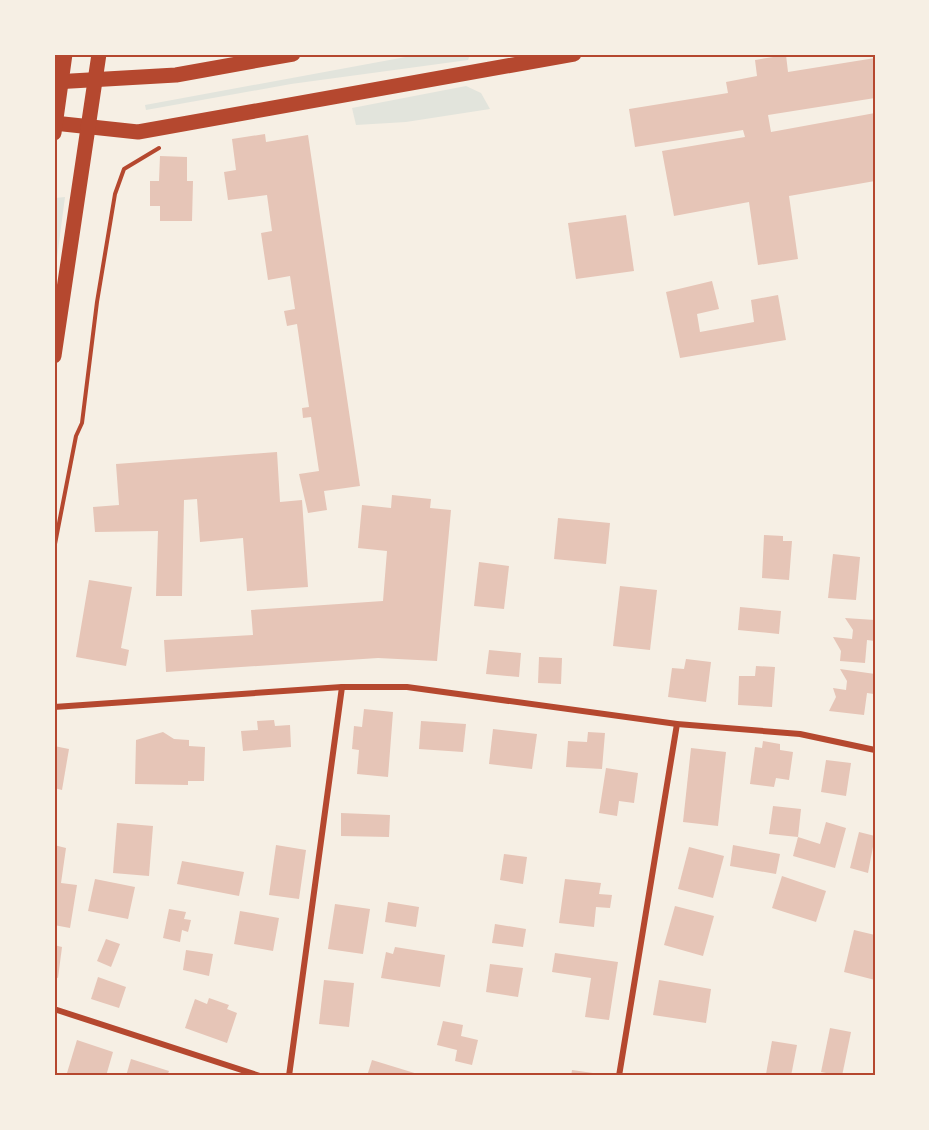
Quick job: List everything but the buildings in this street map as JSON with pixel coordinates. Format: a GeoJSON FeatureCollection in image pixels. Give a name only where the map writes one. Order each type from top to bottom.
{"type":"FeatureCollection","features":[{"type":"Feature","properties":{"kind":"main road"},"geometry":{"type":"LineString","coordinates":[[65,54],[57,82],[54,126],[138,132],[494,61],[574,54]]}},
{"type":"Feature","properties":{"kind":"main road"},"geometry":{"type":"LineString","coordinates":[[54,356],[99,54]]}},
{"type":"Feature","properties":{"kind":"main road"},"geometry":{"type":"LineString","coordinates":[[57,82],[176,75],[293,54]]}},
{"type":"Feature","properties":{"kind":"street"},"geometry":{"type":"LineString","coordinates":[[290,1076],[342,687]]}},
{"type":"Feature","properties":{"kind":"street"},"geometry":{"type":"LineString","coordinates":[[54,707],[342,687],[406,687],[676,724],[800,734],[875,750]]}},
{"type":"Feature","properties":{"kind":"street"},"geometry":{"type":"LineString","coordinates":[[620,1076],[676,724]]}},
{"type":"Feature","properties":{"kind":"street"},"geometry":{"type":"LineString","coordinates":[[54,1009],[260,1076]]}},
{"type":"Feature","properties":{"kind":"path"},"geometry":{"type":"LineString","coordinates":[[54,549],[76,436],[82,423],[97,302],[115,194],[123,169],[165,144]]}},
{"type":"Feature","properties":{"kind":"shaded area"},"geometry":{"type":"Polygon","coordinates":[[[422,54],[470,54],[468,60],[291,84],[146,110],[145,105],[422,54]]]}},
{"type":"Feature","properties":{"kind":"shaded area"},"geometry":{"type":"Polygon","coordinates":[[[466,86],[481,93],[490,109],[406,122],[356,125],[352,108],[466,86]]]}},
{"type":"Feature","properties":{"kind":"shaded area"},"geometry":{"type":"Polygon","coordinates":[[[65,197],[54,281],[55,198],[65,197]]]}}]}
